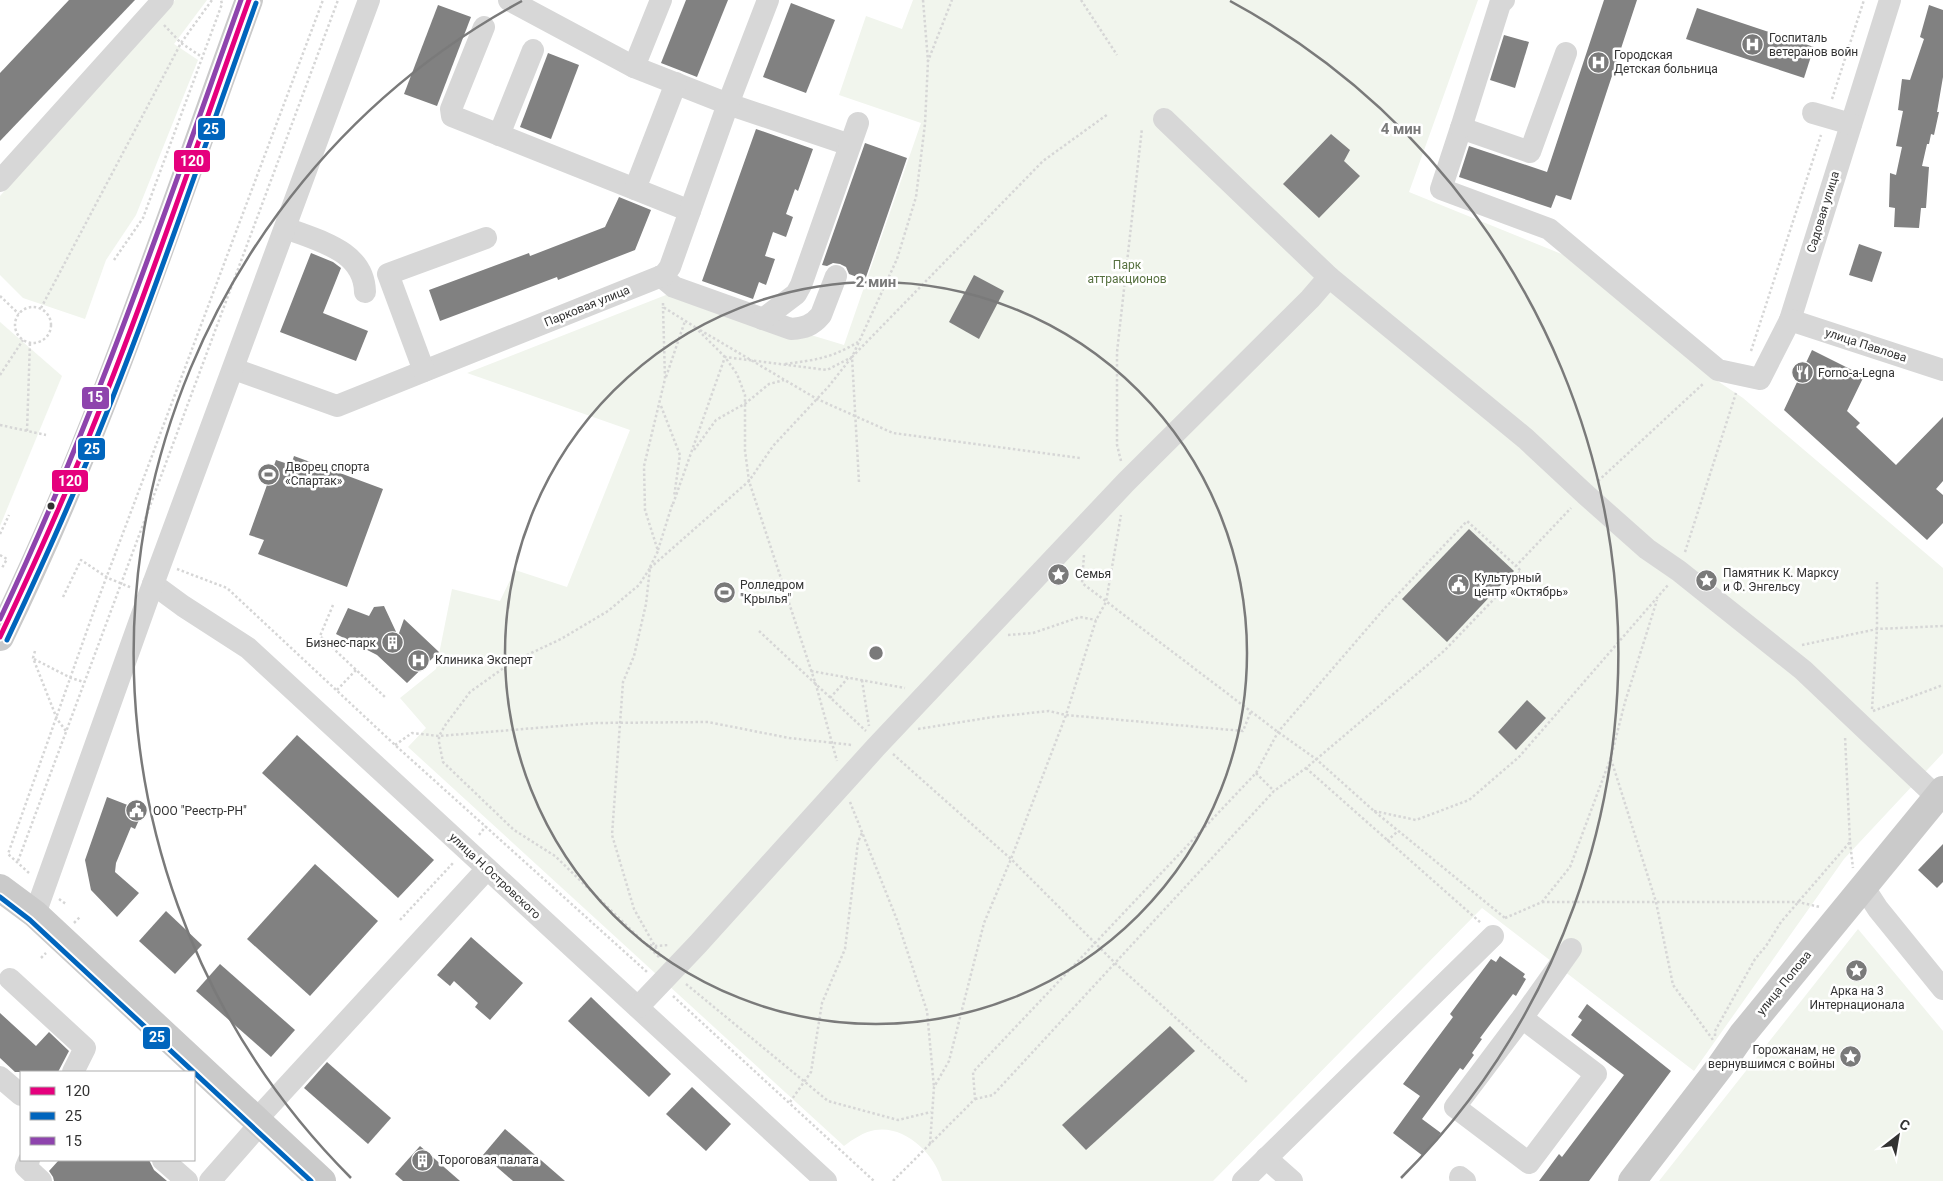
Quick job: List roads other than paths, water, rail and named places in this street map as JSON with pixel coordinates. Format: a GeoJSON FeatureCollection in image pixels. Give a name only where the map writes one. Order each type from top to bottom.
{"type":"FeatureCollection","features":[{"type":"Feature","properties":{"kind":"main road"},"geometry":{"type":"LineString","coordinates":[[0,637],[24,588],[94,426],[249,0]]}},
{"type":"Feature","properties":{"kind":"main road","name":"улица Попова"},"geometry":{"type":"LineString","coordinates":[[1632,1181],[1719,1068],[1858,879],[1940,794]]}},
{"type":"Feature","properties":{"kind":"main road"},"geometry":{"type":"LineString","coordinates":[[0,888],[35,914],[322,1181]]}},
{"type":"Feature","properties":{"kind":"street"},"geometry":{"type":"LineString","coordinates":[[35,914],[151,590],[369,0]]}},
{"type":"Feature","properties":{"kind":"street"},"geometry":{"type":"LineString","coordinates":[[509,0],[634,67],[728,104],[850,145]]}},
{"type":"Feature","properties":{"kind":"street"},"geometry":{"type":"LineString","coordinates":[[634,67],[661,0]]}},
{"type":"Feature","properties":{"kind":"street"},"geometry":{"type":"LineString","coordinates":[[768,0],[728,104],[670,267],[667,282],[791,329],[807,327],[821,316],[836,276]]}},
{"type":"Feature","properties":{"kind":"street"},"geometry":{"type":"LineString","coordinates":[[1504,0],[1500,4],[1461,128],[1530,152],[1566,53]]}},
{"type":"Feature","properties":{"kind":"street","name":"Садовая улица"},"geometry":{"type":"LineString","coordinates":[[1461,128],[1441,189],[1549,229],[1718,370],[1745,368],[1760,379],[1790,320],[1890,0]]}},
{"type":"Feature","properties":{"kind":"street"},"geometry":{"type":"LineString","coordinates":[[0,181],[158,6]]}},
{"type":"Feature","properties":{"kind":"street"},"geometry":{"type":"LineString","coordinates":[[484,27],[451,113],[454,118],[690,211]]}},
{"type":"Feature","properties":{"kind":"street"},"geometry":{"type":"LineString","coordinates":[[499,135],[533,50]]}},
{"type":"Feature","properties":{"kind":"street"},"geometry":{"type":"LineString","coordinates":[[634,189],[676,83]]}},
{"type":"Feature","properties":{"kind":"street"},"geometry":{"type":"LineString","coordinates":[[1820,115],[1851,124]]}},
{"type":"Feature","properties":{"kind":"street"},"geometry":{"type":"LineString","coordinates":[[1164,119],[1329,277],[1526,439],[1584,494],[1648,549],[1803,670],[1847,713],[1940,794]]}},
{"type":"Feature","properties":{"kind":"street"},"geometry":{"type":"LineString","coordinates":[[763,319],[796,294],[801,285],[858,122]]}},
{"type":"Feature","properties":{"kind":"street"},"geometry":{"type":"LineString","coordinates":[[286,228],[346,253],[360,269],[365,292]]}},
{"type":"Feature","properties":{"kind":"street"},"geometry":{"type":"LineString","coordinates":[[424,371],[388,274],[486,238]]}},
{"type":"Feature","properties":{"kind":"street"},"geometry":{"type":"LineString","coordinates":[[638,1007],[882,742],[1126,482],[1310,299],[1329,277]]}},
{"type":"Feature","properties":{"kind":"street","name":"Парковая улица"},"geometry":{"type":"LineString","coordinates":[[234,369],[337,406],[424,371],[667,282]]}},
{"type":"Feature","properties":{"kind":"street","name":"улица Павлова"},"geometry":{"type":"LineString","coordinates":[[1790,320],[1943,370]]}},
{"type":"Feature","properties":{"kind":"street","name":"улица Н.Островского"},"geometry":{"type":"LineString","coordinates":[[151,590],[248,648],[826,1181]]}},
{"type":"Feature","properties":{"kind":"street"},"geometry":{"type":"LineString","coordinates":[[210,1181],[258,1122],[487,869]]}},
{"type":"Feature","properties":{"kind":"street"},"geometry":{"type":"LineString","coordinates":[[1858,879],[1878,909],[1943,989]]}},
{"type":"Feature","properties":{"kind":"street"},"geometry":{"type":"LineString","coordinates":[[1243,1181],[1494,927]]}},
{"type":"Feature","properties":{"kind":"street"},"geometry":{"type":"LineString","coordinates":[[1522,1018],[1596,1074],[1529,1163],[1455,1106],[1522,1018],[1571,949]]}},
{"type":"Feature","properties":{"kind":"street"},"geometry":{"type":"LineString","coordinates":[[10,979],[85,1048],[74,1071]]}},
{"type":"Feature","properties":{"kind":"street"},"geometry":{"type":"LineString","coordinates":[[0,1077],[20,1094]]}},
{"type":"Feature","properties":{"kind":"street"},"geometry":{"type":"LineString","coordinates":[[1266,1158],[1292,1181]]}},
{"type":"Feature","properties":{"kind":"street"},"geometry":{"type":"LineString","coordinates":[[164,1161],[187,1181]]}},
{"type":"Feature","properties":{"kind":"place","name":"Госпиталь ветеранов войн"},"geometry":{"type":"Point","coordinates":[1753,45]}},
{"type":"Feature","properties":{"kind":"place","name":"Городская Детская больница"},"geometry":{"type":"Point","coordinates":[1598,62]}},
{"type":"Feature","properties":{"kind":"place","name":"Forno-a-Legna"},"geometry":{"type":"Point","coordinates":[1802,373]}},
{"type":"Feature","properties":{"kind":"place","name":"Дворец спорта «Спартак»"},"geometry":{"type":"Point","coordinates":[269,474]}},
{"type":"Feature","properties":{"kind":"place","name":"Семья"},"geometry":{"type":"Point","coordinates":[1059,574]}},
{"type":"Feature","properties":{"kind":"place","name":"Памятник К. Марксу и Ф. Энгельсу"},"geometry":{"type":"Point","coordinates":[1707,580]}},
{"type":"Feature","properties":{"kind":"place","name":"Культурный центр «Октябрь»"},"geometry":{"type":"Point","coordinates":[1458,585]}},
{"type":"Feature","properties":{"kind":"place","name":"Ролледром \"Крылья\""},"geometry":{"type":"Point","coordinates":[724,592]}},
{"type":"Feature","properties":{"kind":"place","name":"Бизнес-парк"},"geometry":{"type":"Point","coordinates":[392,643]}},
{"type":"Feature","properties":{"kind":"place","name":"Клиника Эксперт"},"geometry":{"type":"Point","coordinates":[419,660]}},
{"type":"Feature","properties":{"kind":"place","name":"ООО \"Реестр-РН\""},"geometry":{"type":"Point","coordinates":[137,811]}},
{"type":"Feature","properties":{"kind":"place","name":"Арка на 3 Интернационала"},"geometry":{"type":"Point","coordinates":[1857,970]}},
{"type":"Feature","properties":{"kind":"place","name":"Горожанам, не вернувшимся с войны"},"geometry":{"type":"Point","coordinates":[1851,1057]}},
{"type":"Feature","properties":{"kind":"place","name":"Тороговая палата"},"geometry":{"type":"Point","coordinates":[422,1160]}},
{"type":"Feature","properties":{"kind":"park label","name":"Парк аттракционов"},"geometry":{"type":"Point","coordinates":[1127,272]}}]}
